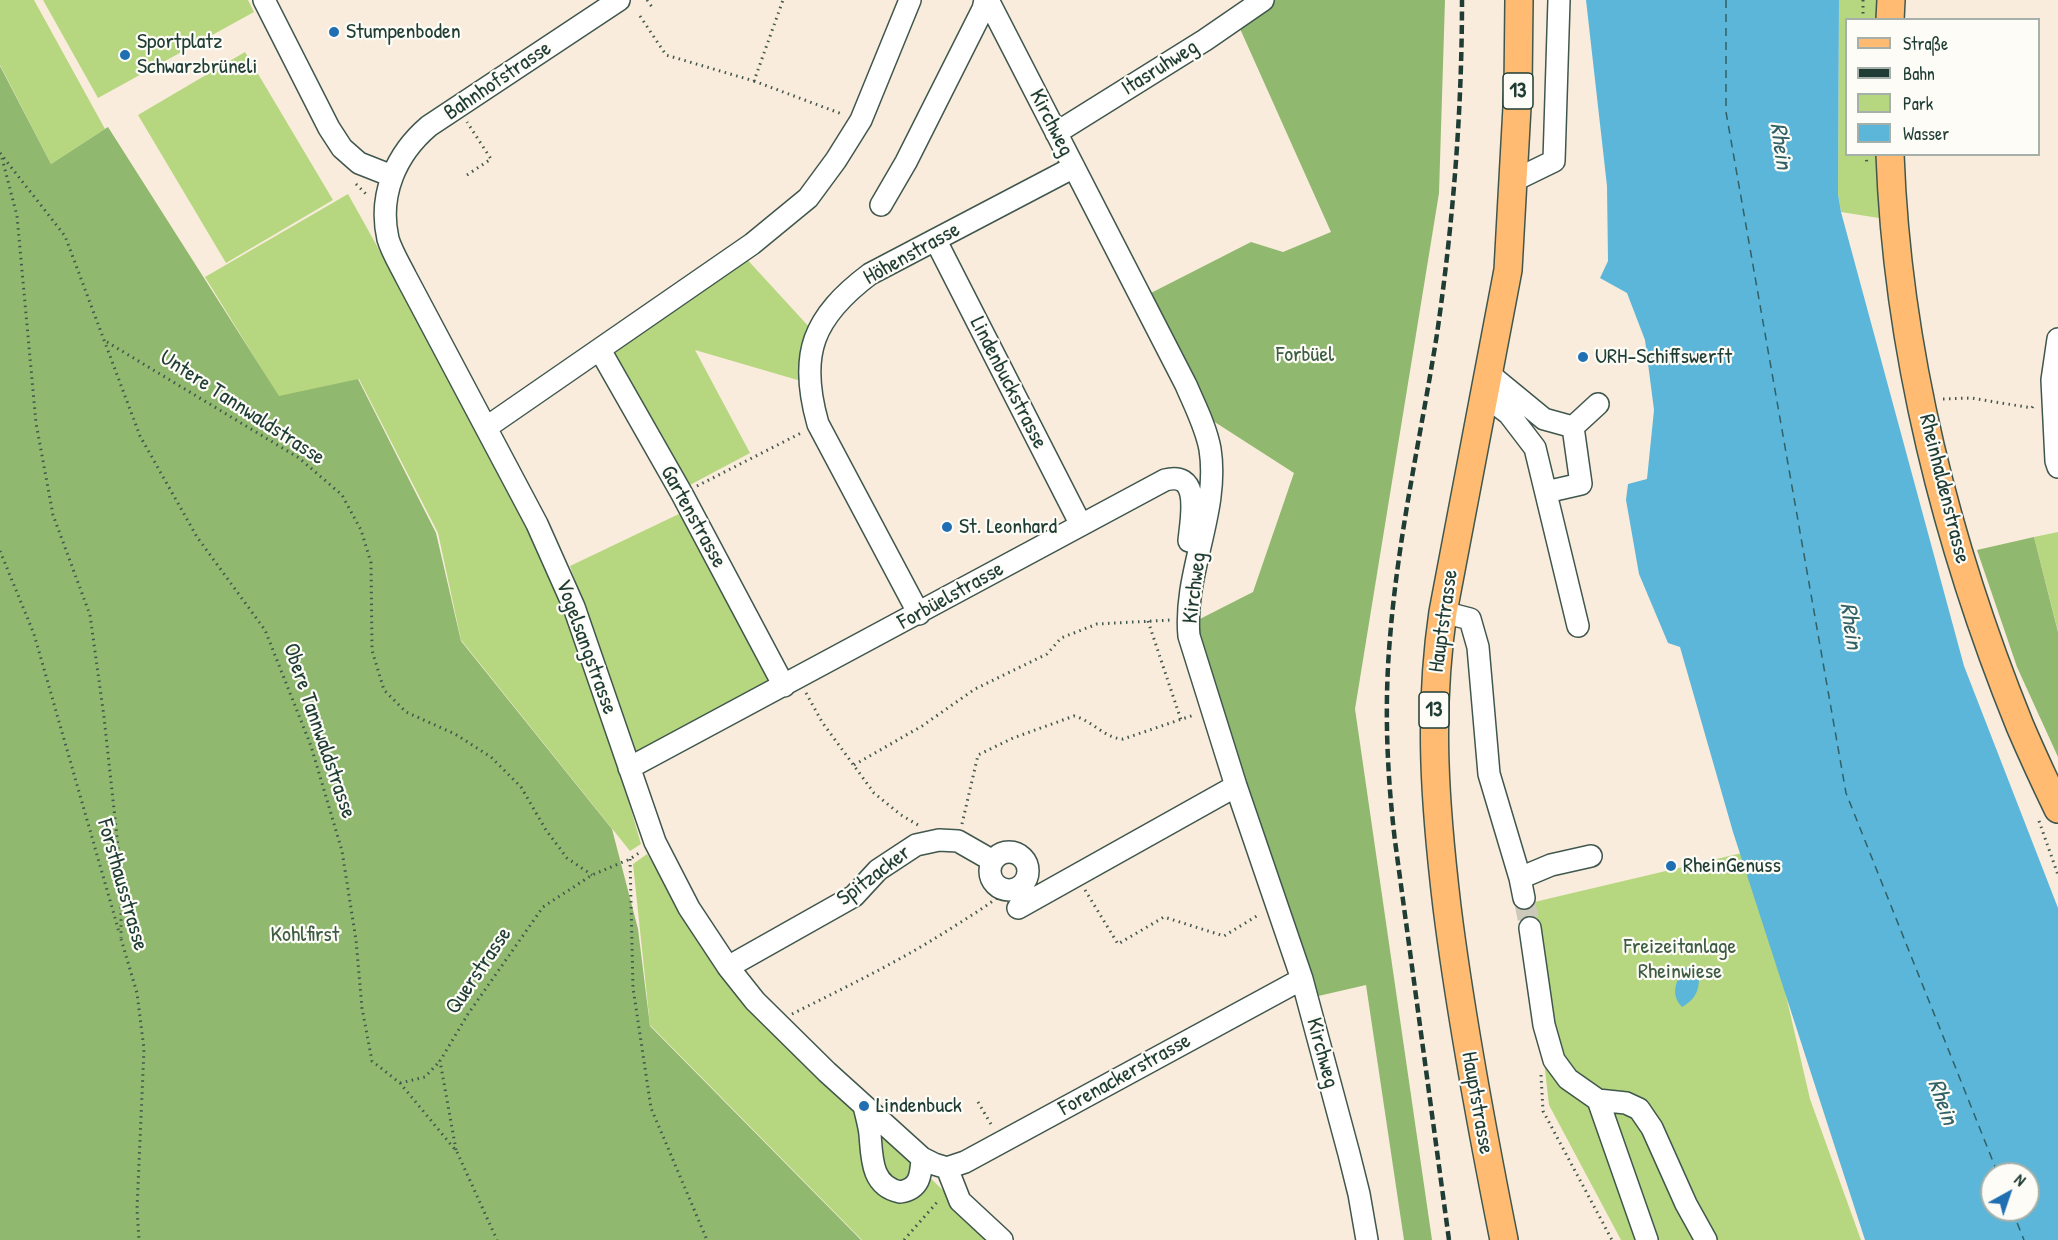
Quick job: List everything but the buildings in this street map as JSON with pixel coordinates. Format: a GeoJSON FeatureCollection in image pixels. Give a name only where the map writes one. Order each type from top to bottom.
{"type":"FeatureCollection","features":[{"type":"Feature","properties":{"kind":"main road","name":"13"},"geometry":{"type":"LineString","coordinates":[[1513,181],[1520,0]]}},
{"type":"Feature","properties":{"kind":"main road"},"geometry":{"type":"LineString","coordinates":[[1890,0],[1890,18]]}},
{"type":"Feature","properties":{"kind":"main road","name":"Rheinhaldenstrasse"},"geometry":{"type":"LineString","coordinates":[[1890,156],[1893,218],[1908,330],[1931,447],[1952,528],[1996,662],[2021,728],[2058,809]]}},
{"type":"Feature","properties":{"kind":"main road","name":"Hauptstrasse"},"geometry":{"type":"LineString","coordinates":[[1504,1240],[1469,1059],[1454,964],[1439,840],[1433,741],[1436,659],[1508,270],[1513,181]]}},
{"type":"Feature","properties":{"kind":"street"},"geometry":{"type":"LineString","coordinates":[[264,0],[329,128],[342,148],[358,163],[392,176]]}},
{"type":"Feature","properties":{"kind":"street","name":"Bahnhofstrasse"},"geometry":{"type":"LineString","coordinates":[[392,176],[406,149],[429,126],[619,0]]}},
{"type":"Feature","properties":{"kind":"street"},"geometry":{"type":"LineString","coordinates":[[487,427],[752,244],[808,198],[836,160],[861,120],[910,0]]}},
{"type":"Feature","properties":{"kind":"street"},"geometry":{"type":"LineString","coordinates":[[881,205],[906,162],[986,0]]}},
{"type":"Feature","properties":{"kind":"street","name":"Kirchweg"},"geometry":{"type":"LineString","coordinates":[[986,0],[1202,419],[1210,449],[1211,474],[1207,513],[1193,580],[1188,619],[1191,644],[1236,786],[1302,979],[1352,1164],[1367,1240]]}},
{"type":"Feature","properties":{"kind":"street","name":"Itasruhweg"},"geometry":{"type":"LineString","coordinates":[[1056,133],[1205,40],[1263,0]]}},
{"type":"Feature","properties":{"kind":"street"},"geometry":{"type":"LineString","coordinates":[[1513,181],[1554,161],[1559,0]]}},
{"type":"Feature","properties":{"kind":"street","name":"Höhenstrasse"},"geometry":{"type":"LineString","coordinates":[[919,614],[818,424],[812,402],[809,373],[814,340],[826,314],[846,292],[870,274],[1074,167]]}},
{"type":"Feature","properties":{"kind":"street","name":"Vogelsangstrasse"},"geometry":{"type":"LineString","coordinates":[[392,176],[385,209],[388,240],[537,524],[574,607],[655,842],[689,908],[728,967],[755,1001],[787,1034],[922,1158],[950,1177]]}},
{"type":"Feature","properties":{"kind":"street","name":"Lindenbuckstrasse"},"geometry":{"type":"LineString","coordinates":[[936,241],[1081,525]]}},
{"type":"Feature","properties":{"kind":"street"},"geometry":{"type":"LineString","coordinates":[[2058,339],[2052,380],[2058,467]]}},
{"type":"Feature","properties":{"kind":"street","name":"Gartenstrasse"},"geometry":{"type":"LineString","coordinates":[[600,350],[791,682]]}},
{"type":"Feature","properties":{"kind":"street"},"geometry":{"type":"LineString","coordinates":[[1486,384],[1544,419],[1573,427]]}},
{"type":"Feature","properties":{"kind":"street"},"geometry":{"type":"LineString","coordinates":[[1486,384],[1535,448],[1578,626]]}},
{"type":"Feature","properties":{"kind":"street"},"geometry":{"type":"LineString","coordinates":[[1573,427],[1598,404]]}},
{"type":"Feature","properties":{"kind":"street"},"geometry":{"type":"LineString","coordinates":[[1546,492],[1581,484],[1573,427]]}},
{"type":"Feature","properties":{"kind":"street","name":"Forbüelstrasse"},"geometry":{"type":"LineString","coordinates":[[629,768],[1165,480],[1176,477],[1186,483],[1192,503],[1187,566],[1193,580]]}},
{"type":"Feature","properties":{"kind":"street"},"geometry":{"type":"LineString","coordinates":[[1443,612],[1470,618],[1478,646],[1489,774],[1522,888],[1551,865],[1591,856]]}},
{"type":"Feature","properties":{"kind":"street"},"geometry":{"type":"LineString","coordinates":[[1018,909],[1236,786]]}},
{"type":"Feature","properties":{"kind":"street"},"geometry":{"type":"LineString","coordinates":[[949,840],[993,861]]}},
{"type":"Feature","properties":{"kind":"street","name":"Spitzacker"},"geometry":{"type":"LineString","coordinates":[[728,967],[854,896],[878,870],[916,845],[949,840]]}},
{"type":"Feature","properties":{"kind":"street"},"geometry":{"type":"LineString","coordinates":[[1014,852],[1024,859],[1028,871],[1024,882],[1019,887],[1007,889],[996,884],[990,873],[997,856],[1014,852]]}},
{"type":"Feature","properties":{"kind":"street"},"geometry":{"type":"LineString","coordinates":[[1530,928],[1544,1025],[1554,1060],[1568,1079],[1598,1100],[1626,1103],[1639,1109],[1653,1128],[1686,1204],[1706,1240]]}},
{"type":"Feature","properties":{"kind":"street","name":"Forenackerstrasse"},"geometry":{"type":"LineString","coordinates":[[950,1177],[965,1162],[1302,979]]}},
{"type":"Feature","properties":{"kind":"street"},"geometry":{"type":"LineString","coordinates":[[1598,1100],[1647,1240]]}},
{"type":"Feature","properties":{"kind":"street"},"geometry":{"type":"LineString","coordinates":[[864,1106],[870,1131],[874,1169],[886,1187],[900,1192],[913,1188],[921,1176],[922,1158]]}},
{"type":"Feature","properties":{"kind":"street"},"geometry":{"type":"LineString","coordinates":[[950,1177],[960,1201],[1002,1240]]}},
{"type":"Feature","properties":{"kind":"path"},"geometry":{"type":"LineString","coordinates":[[647,0],[652,7]]}},
{"type":"Feature","properties":{"kind":"path"},"geometry":{"type":"LineString","coordinates":[[754,81],[783,0]]}},
{"type":"Feature","properties":{"kind":"path"},"geometry":{"type":"LineString","coordinates":[[1863,0],[1863,18]]}},
{"type":"Feature","properties":{"kind":"path"},"geometry":{"type":"LineString","coordinates":[[640,16],[666,55],[754,81],[848,116]]}},
{"type":"Feature","properties":{"kind":"path"},"geometry":{"type":"LineString","coordinates":[[458,108],[491,159],[466,175]]}},
{"type":"Feature","properties":{"kind":"path"},"geometry":{"type":"LineString","coordinates":[[0,155],[17,216],[36,423],[53,515],[90,615],[120,863],[121,938]]}},
{"type":"Feature","properties":{"kind":"path","name":"Obere Tannwaldstrasse"},"geometry":{"type":"LineString","coordinates":[[0,155],[65,236],[140,436],[197,537],[266,630],[311,746],[342,851],[356,940],[362,1008],[372,1061],[400,1083],[457,1152],[496,1240]]}},
{"type":"Feature","properties":{"kind":"path","name":"Untere Tannwaldstrasse"},"geometry":{"type":"LineString","coordinates":[[105,341],[300,458],[342,495],[361,530],[371,563],[372,650],[384,690],[406,712],[455,734],[491,757],[521,787],[546,830],[567,858],[592,875]]}},
{"type":"Feature","properties":{"kind":"path"},"geometry":{"type":"LineString","coordinates":[[1939,392],[1940,399],[1971,398],[2032,408],[2052,380]]}},
{"type":"Feature","properties":{"kind":"path"},"geometry":{"type":"LineString","coordinates":[[682,494],[818,424]]}},
{"type":"Feature","properties":{"kind":"path","name":"Forsthausstrasse"},"geometry":{"type":"LineString","coordinates":[[0,551],[34,634],[137,993],[144,1049],[137,1209],[139,1240]]}},
{"type":"Feature","properties":{"kind":"path"},"geometry":{"type":"LineString","coordinates":[[854,765],[921,726],[975,689],[1047,654],[1061,638],[1097,624],[1188,619]]}},
{"type":"Feature","properties":{"kind":"path"},"geometry":{"type":"LineString","coordinates":[[1148,621],[1181,720]]}},
{"type":"Feature","properties":{"kind":"path"},"geometry":{"type":"LineString","coordinates":[[791,682],[874,793],[901,815],[949,840],[978,755],[1013,738],[1074,716],[1084,719],[1111,738],[1123,739],[1212,709]]}},
{"type":"Feature","properties":{"kind":"path","name":"Querstrasse"},"geometry":{"type":"LineString","coordinates":[[441,1061],[468,1014],[543,907],[592,875],[630,859],[633,988],[651,1108],[706,1240]]}},
{"type":"Feature","properties":{"kind":"path"},"geometry":{"type":"LineString","coordinates":[[1076,876],[1118,944],[1164,917],[1224,936],[1277,904]]}},
{"type":"Feature","properties":{"kind":"path"},"geometry":{"type":"LineString","coordinates":[[796,1012],[837,993],[921,947],[994,901],[1007,889]]}},
{"type":"Feature","properties":{"kind":"path"},"geometry":{"type":"LineString","coordinates":[[400,1083],[425,1077],[441,1061]]}},
{"type":"Feature","properties":{"kind":"path"},"geometry":{"type":"LineString","coordinates":[[441,1061],[457,1152]]}},
{"type":"Feature","properties":{"kind":"path"},"geometry":{"type":"LineString","coordinates":[[1540,1067],[1543,1111],[1611,1240]]}},
{"type":"Feature","properties":{"kind":"path"},"geometry":{"type":"LineString","coordinates":[[978,1102],[989,1121]]}},
{"type":"Feature","properties":{"kind":"path"},"geometry":{"type":"LineString","coordinates":[[904,1240],[950,1177]]}},
{"type":"Feature","properties":{"kind":"green space"},"geometry":{"type":"Polygon","coordinates":[[[0,0],[34,0],[105,129],[51,164],[0,65],[0,0]]]}},
{"type":"Feature","properties":{"kind":"green space","name":"Sportplatz Schwarzbrüneli"},"geometry":{"type":"Polygon","coordinates":[[[43,0],[248,0],[254,12],[98,98],[43,0]]]}},
{"type":"Feature","properties":{"kind":"green space","name":"Forbüel"},"geometry":{"type":"Polygon","coordinates":[[[1267,0],[1445,0],[1439,193],[1355,709],[1432,1240],[1404,1240],[1366,985],[1314,997],[1192,623],[1253,592],[1294,473],[1210,419],[1147,295],[1251,242],[1283,252],[1331,232],[1237,22],[1267,0]]]}},
{"type":"Feature","properties":{"kind":"green space"},"geometry":{"type":"Polygon","coordinates":[[[1839,0],[1883,0],[1883,18],[1845,18],[1845,156],[1883,156],[1885,219],[1841,212],[1838,194],[1839,0]]]}},
{"type":"Feature","properties":{"kind":"green space"},"geometry":{"type":"Polygon","coordinates":[[[245,52],[333,200],[226,263],[138,115],[245,52]]]}},
{"type":"Feature","properties":{"kind":"green space","name":"Kohlfirst"},"geometry":{"type":"Polygon","coordinates":[[[0,66],[51,164],[108,127],[279,396],[358,379],[436,533],[461,641],[612,829],[638,929],[650,1026],[861,1240],[0,1240],[0,66]]]}},
{"type":"Feature","properties":{"kind":"green space"},"geometry":{"type":"Polygon","coordinates":[[[348,194],[507,479],[566,606],[612,744],[641,844],[630,851],[461,640],[438,533],[359,379],[279,397],[205,277],[348,194]]]}},
{"type":"Feature","properties":{"kind":"green space"},"geometry":{"type":"Polygon","coordinates":[[[743,255],[811,329],[801,381],[695,350],[750,453],[688,486],[607,352],[743,255]]]}},
{"type":"Feature","properties":{"kind":"green space"},"geometry":{"type":"Polygon","coordinates":[[[681,513],[773,682],[635,758],[570,566],[681,513]]]}},
{"type":"Feature","properties":{"kind":"green space"},"geometry":{"type":"Polygon","coordinates":[[[2058,532],[2058,631],[2034,537],[2058,532]]]}},
{"type":"Feature","properties":{"kind":"green space"},"geometry":{"type":"Polygon","coordinates":[[[2034,537],[2058,632],[2058,757],[2017,667],[1977,550],[2034,537]]]}},
{"type":"Feature","properties":{"kind":"green space","name":"Freizeitanlage Rheinwiese"},"geometry":{"type":"Polygon","coordinates":[[[1742,853],[1784,987],[1810,1099],[1861,1240],[1621,1240],[1549,1105],[1526,904],[1742,853]]]}},
{"type":"Feature","properties":{"kind":"green space"},"geometry":{"type":"Polygon","coordinates":[[[647,854],[734,990],[995,1240],[862,1240],[650,1025],[633,864],[647,854]]]}},
{"type":"Feature","properties":{"kind":"water","name":"Rhein"},"geometry":{"type":"Polygon","coordinates":[[[1586,0],[1839,0],[1838,194],[1841,212],[1964,666],[2058,908],[2058,1240],[1865,1240],[1733,832],[1680,647],[1668,643],[1639,574],[1626,500],[1628,484],[1647,479],[1654,410],[1645,340],[1627,293],[1600,278],[1608,261],[1607,186],[1586,0]]]}},
{"type":"Feature","properties":{"kind":"water"},"geometry":{"type":"Polygon","coordinates":[[[1696,966],[1699,978],[1698,990],[1682,1007],[1676,998],[1676,984],[1683,968],[1696,966]]]}},
{"type":"Feature","properties":{"kind":"ferry route"},"geometry":{"type":"LineString","coordinates":[[1726,0],[1726,112],[1846,793],[1993,1162]]}},
{"type":"Feature","properties":{"kind":"ferry route"},"geometry":{"type":"LineString","coordinates":[[2017,1222],[2024,1240]]}},
{"type":"Feature","properties":{"kind":"tunnel"},"geometry":{"type":"LineString","coordinates":[[1524,898],[1530,928]]}},
{"type":"Feature","properties":{"kind":"railway"},"geometry":{"type":"LineString","coordinates":[[1449,1240],[1395,841],[1388,765],[1387,714],[1388,663],[1398,562],[1437,334],[1448,251],[1456,167],[1462,0]]}},
{"type":"Feature","properties":{"kind":"place","name":"Stumpenboden"},"geometry":{"type":"Point","coordinates":[334,32]}},
{"type":"Feature","properties":{"kind":"place","name":"Sportplatz Schwarzbrüneli"},"geometry":{"type":"Point","coordinates":[125,55]}},
{"type":"Feature","properties":{"kind":"place","name":"URH-Schiffswerft"},"geometry":{"type":"Point","coordinates":[1583,357]}},
{"type":"Feature","properties":{"kind":"place","name":"St. Leonhard"},"geometry":{"type":"Point","coordinates":[947,527]}},
{"type":"Feature","properties":{"kind":"place","name":"RheinGenuss"},"geometry":{"type":"Point","coordinates":[1671,866]}},
{"type":"Feature","properties":{"kind":"place","name":"Lindenbuck"},"geometry":{"type":"Point","coordinates":[864,1106]}}]}
